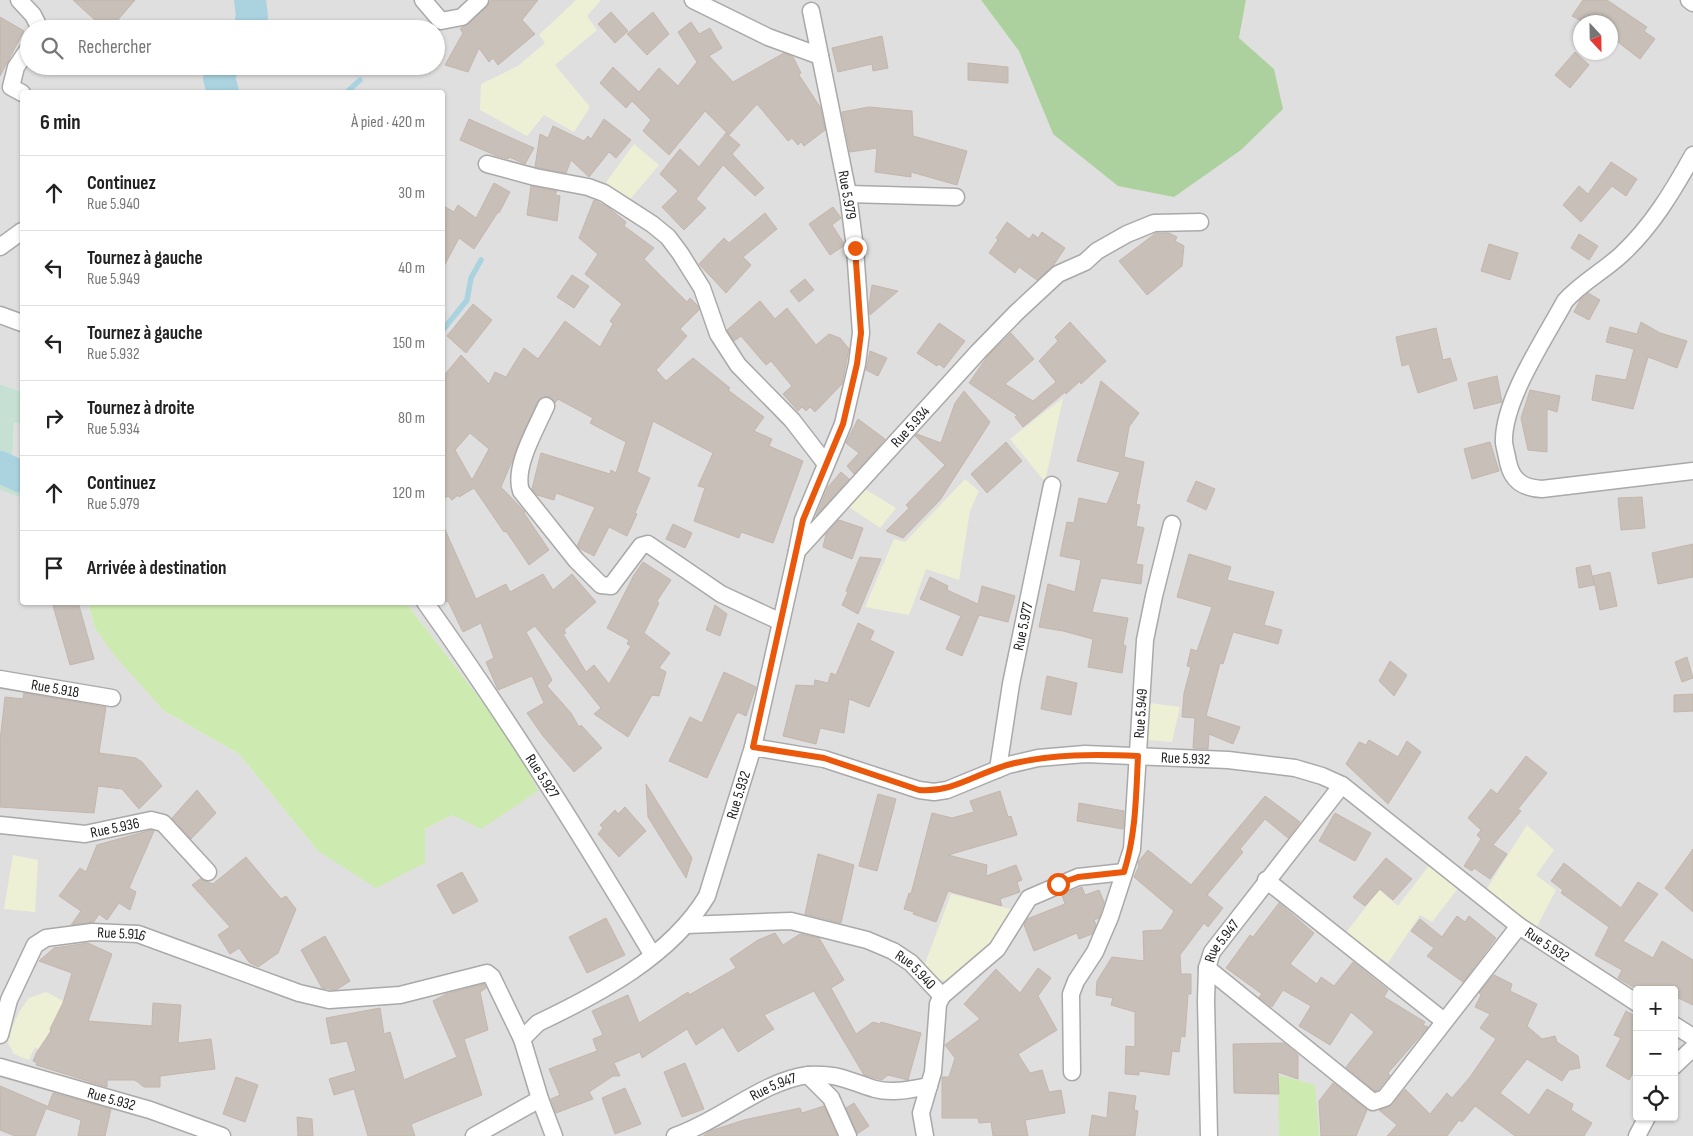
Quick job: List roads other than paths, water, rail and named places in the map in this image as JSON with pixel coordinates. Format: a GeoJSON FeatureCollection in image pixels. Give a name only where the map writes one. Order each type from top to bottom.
{"type":"FeatureCollection","features":[{"type":"Feature","properties":{"kind":"street"},"geometry":{"type":"LineString","coordinates":[[19,0],[36,20]]}},
{"type":"Feature","properties":{"kind":"street"},"geometry":{"type":"LineString","coordinates":[[423,0],[440,20]]}},
{"type":"Feature","properties":{"kind":"street"},"geometry":{"type":"LineString","coordinates":[[445,20],[462,17],[480,0]]}},
{"type":"Feature","properties":{"kind":"street"},"geometry":{"type":"LineString","coordinates":[[693,0],[768,37],[820,56]]}},
{"type":"Feature","properties":{"kind":"street"},"geometry":{"type":"LineString","coordinates":[[1689,0],[1693,3]]}},
{"type":"Feature","properties":{"kind":"street","name":"Rue 5.979"},"geometry":{"type":"LineString","coordinates":[[797,551],[803,520],[843,424],[857,364],[861,333],[855,248],[848,194],[811,11]]}},
{"type":"Feature","properties":{"kind":"street"},"geometry":{"type":"LineString","coordinates":[[11,87],[16,67],[20,61]]}},
{"type":"Feature","properties":{"kind":"street"},"geometry":{"type":"LineString","coordinates":[[1693,155],[1673,190],[1644,230],[1621,255],[1576,289],[1566,300],[1518,389],[1508,417],[1504,443],[1510,469],[1516,481],[1529,489],[1693,472]]}},
{"type":"Feature","properties":{"kind":"street"},"geometry":{"type":"LineString","coordinates":[[486,164],[604,192],[668,237],[702,288],[718,334],[738,365],[792,420],[826,464]]}},
{"type":"Feature","properties":{"kind":"street"},"geometry":{"type":"LineString","coordinates":[[848,194],[956,197]]}},
{"type":"Feature","properties":{"kind":"street","name":"Rue 5.934"},"geometry":{"type":"LineString","coordinates":[[753,747],[797,551],[998,332],[1058,274],[1085,262],[1097,251],[1127,234],[1154,223],[1200,222]]}},
{"type":"Feature","properties":{"kind":"street"},"geometry":{"type":"LineString","coordinates":[[0,247],[20,232]]}},
{"type":"Feature","properties":{"kind":"street"},"geometry":{"type":"LineString","coordinates":[[0,315],[20,322]]}},
{"type":"Feature","properties":{"kind":"street"},"geometry":{"type":"LineString","coordinates":[[546,406],[518,471],[518,484],[521,491],[576,560],[601,586],[611,586],[641,546],[648,544],[721,594],[781,622]]}},
{"type":"Feature","properties":{"kind":"street","name":"Rue 5.977"},"geometry":{"type":"LineString","coordinates":[[998,769],[1011,684],[1052,485]]}},
{"type":"Feature","properties":{"kind":"street","name":"Rue 5.949"},"geometry":{"type":"LineString","coordinates":[[1072,1072],[1071,994],[1076,981],[1095,952],[1110,917],[1132,849],[1145,640],[1172,524]]}},
{"type":"Feature","properties":{"kind":"street","name":"Rue 5.927"},"geometry":{"type":"LineString","coordinates":[[427,605],[493,698],[556,795],[652,954]]}},
{"type":"Feature","properties":{"kind":"street","name":"Rue 5.918"},"geometry":{"type":"LineString","coordinates":[[0,679],[112,698]]}},
{"type":"Feature","properties":{"kind":"street","name":"Rue 5.932"},"geometry":{"type":"LineString","coordinates":[[522,1039],[538,1023],[616,983],[686,925],[696,914],[706,896],[753,747],[824,758],[919,790],[934,792],[947,790],[998,769],[1047,757],[1085,754],[1228,760],[1295,768],[1342,785],[1519,926],[1633,1000]]}},
{"type":"Feature","properties":{"kind":"street","name":"Rue 5.947"},"geometry":{"type":"LineString","coordinates":[[1209,1136],[1207,968],[1212,952],[1266,880],[1342,785]]}},
{"type":"Feature","properties":{"kind":"street","name":"Rue 5.936"},"geometry":{"type":"LineString","coordinates":[[0,825],[85,834],[151,820],[163,823],[208,872]]}},
{"type":"Feature","properties":{"kind":"street","name":"Rue 5.940"},"geometry":{"type":"LineString","coordinates":[[686,925],[791,922],[866,940],[892,951],[911,963],[942,996],[997,949],[1029,898],[1078,877],[1124,872]]}},
{"type":"Feature","properties":{"kind":"street"},"geometry":{"type":"LineString","coordinates":[[1266,880],[1444,1021]]}},
{"type":"Feature","properties":{"kind":"street"},"geometry":{"type":"LineString","coordinates":[[1207,968],[1373,1102],[1385,1098],[1519,926]]}},
{"type":"Feature","properties":{"kind":"street","name":"Rue 5.916"},"geometry":{"type":"LineString","coordinates":[[0,1035],[12,992],[35,945],[46,938],[92,932],[138,934],[299,993],[329,1000],[400,995],[487,973],[492,977],[522,1039]]}},
{"type":"Feature","properties":{"kind":"street"},"geometry":{"type":"LineString","coordinates":[[925,1136],[921,1113],[933,1072],[938,1004],[942,996]]}},
{"type":"Feature","properties":{"kind":"street"},"geometry":{"type":"LineString","coordinates":[[1678,1028],[1693,1037]]}},
{"type":"Feature","properties":{"kind":"street"},"geometry":{"type":"LineString","coordinates":[[522,1039],[540,1099],[554,1136]]}},
{"type":"Feature","properties":{"kind":"street"},"geometry":{"type":"LineString","coordinates":[[1678,1062],[1693,1048]]}},
{"type":"Feature","properties":{"kind":"street","name":"Rue 5.932"},"geometry":{"type":"LineString","coordinates":[[0,1067],[150,1110],[184,1130],[222,1136]]}},
{"type":"Feature","properties":{"kind":"street"},"geometry":{"type":"LineString","coordinates":[[808,1075],[848,1078],[875,1089],[888,1091],[929,1086]]}},
{"type":"Feature","properties":{"kind":"street","name":"Rue 5.947"},"geometry":{"type":"LineString","coordinates":[[675,1136],[701,1125],[790,1077],[808,1075],[830,1098],[848,1136]]}},
{"type":"Feature","properties":{"kind":"street"},"geometry":{"type":"LineString","coordinates":[[474,1136],[540,1099]]}},
{"type":"Feature","properties":{"kind":"street"},"geometry":{"type":"LineString","coordinates":[[1638,1136],[1645,1121]]}},
{"type":"Feature","properties":{"kind":"waterway"},"geometry":{"type":"LineString","coordinates":[[250,0],[251,20]]}},
{"type":"Feature","properties":{"kind":"waterway"},"geometry":{"type":"LineString","coordinates":[[220,75],[222,90]]}},
{"type":"Feature","properties":{"kind":"waterway"},"geometry":{"type":"LineString","coordinates":[[349,90],[360,80]]}},
{"type":"Feature","properties":{"kind":"waterway"},"geometry":{"type":"LineString","coordinates":[[445,327],[467,300],[471,278],[481,260]]}},
{"type":"Feature","properties":{"kind":"waterway"},"geometry":{"type":"LineString","coordinates":[[0,467],[20,476]]}}]}
